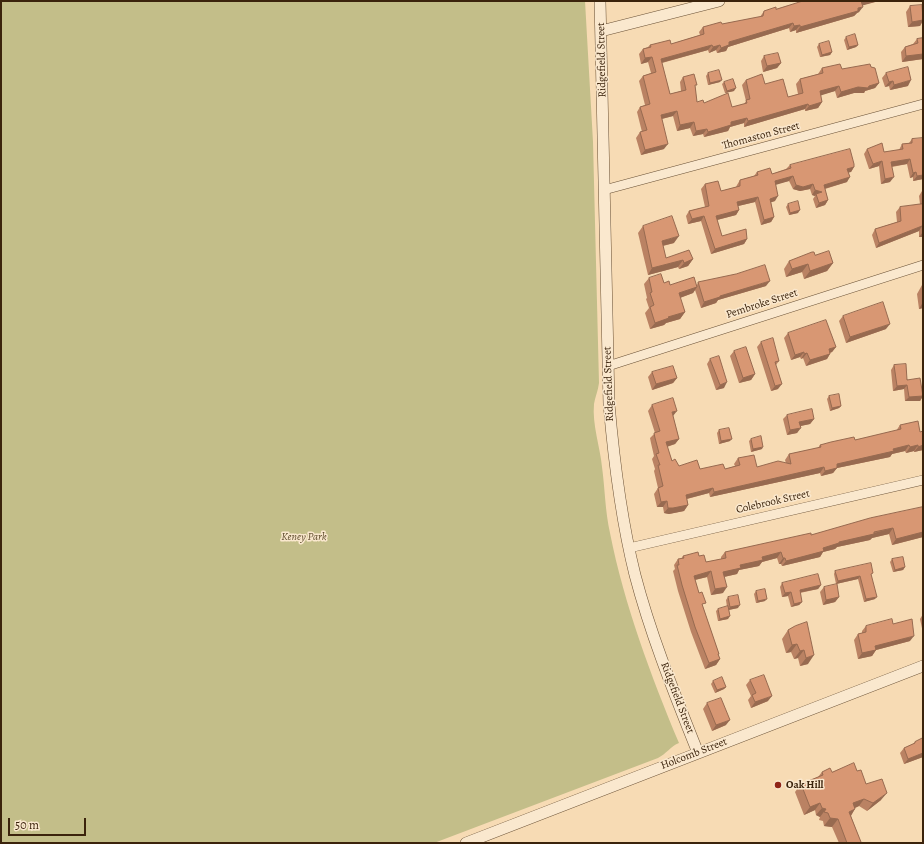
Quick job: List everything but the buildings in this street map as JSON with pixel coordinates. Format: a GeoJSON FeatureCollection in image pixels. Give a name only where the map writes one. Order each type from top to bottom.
{"type":"FeatureCollection","features":[{"type":"Feature","properties":{"kind":"street","name":"Ridgefield Street"},"geometry":{"type":"LineString","coordinates":[[600,1],[608,366],[614,460],[629,548],[642,601],[658,649],[698,753]]}},
{"type":"Feature","properties":{"kind":"street"},"geometry":{"type":"LineString","coordinates":[[601,31],[719,1]]}},
{"type":"Feature","properties":{"kind":"street","name":"Thomaston Street"},"geometry":{"type":"LineString","coordinates":[[604,190],[923,104]]}},
{"type":"Feature","properties":{"kind":"street","name":"Pembroke Street"},"geometry":{"type":"LineString","coordinates":[[608,366],[923,265]]}},
{"type":"Feature","properties":{"kind":"street","name":"Colebrook Street"},"geometry":{"type":"LineString","coordinates":[[629,548],[923,480]]}},
{"type":"Feature","properties":{"kind":"street","name":"Holcomb Street"},"geometry":{"type":"LineString","coordinates":[[466,843],[923,666]]}},
{"type":"Feature","properties":{"kind":"green space","name":"Keney Park"},"geometry":{"type":"Polygon","coordinates":[[[1,1],[585,1],[593,142],[599,383],[594,404],[595,427],[601,459],[608,525],[616,560],[639,640],[679,743],[658,758],[434,843],[1,843],[1,1]]]}},
{"type":"Feature","properties":{"kind":"place","name":"Oak Hill"},"geometry":{"type":"Point","coordinates":[778,785]}}]}
